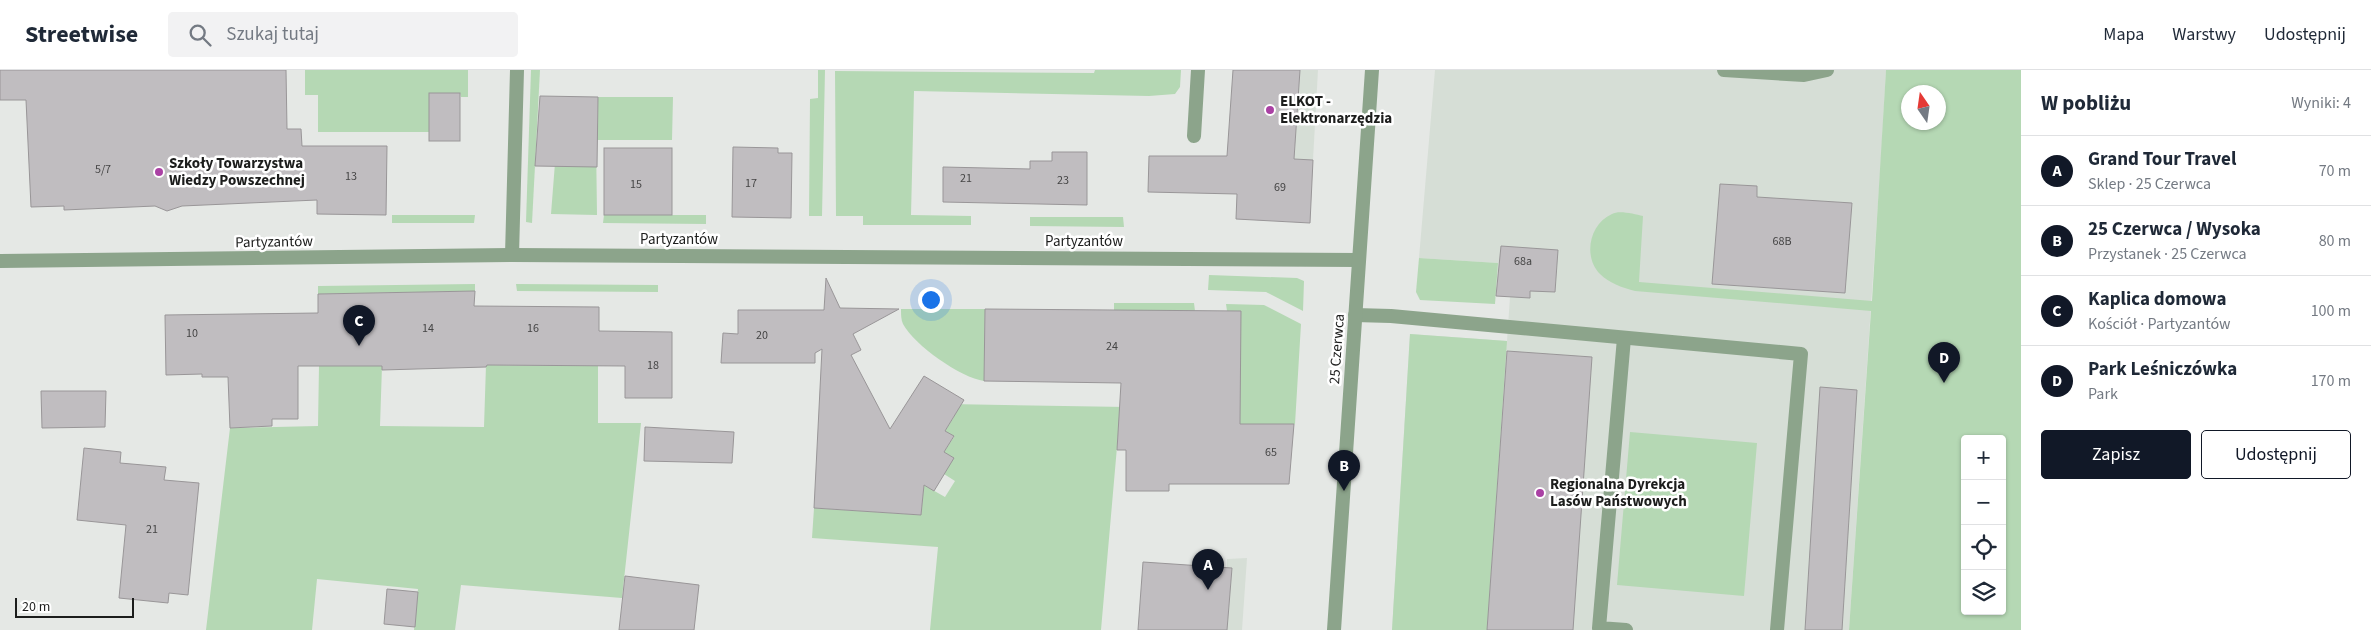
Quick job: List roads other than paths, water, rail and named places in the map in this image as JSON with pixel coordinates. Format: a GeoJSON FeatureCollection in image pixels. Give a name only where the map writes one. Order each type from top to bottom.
{"type":"FeatureCollection","features":[{"type":"Feature","properties":{"kind":"street"},"geometry":{"type":"LineString","coordinates":[[512,255],[517,70]]}},
{"type":"Feature","properties":{"kind":"street"},"geometry":{"type":"LineString","coordinates":[[1194,136],[1198,70]]}},
{"type":"Feature","properties":{"kind":"street","name":"25 Czerwca"},"geometry":{"type":"LineString","coordinates":[[1334,630],[1372,70]]}},
{"type":"Feature","properties":{"kind":"street"},"geometry":{"type":"LineString","coordinates":[[1724,70],[1804,75],[1827,70]]}},
{"type":"Feature","properties":{"kind":"street","name":"Partyzantów"},"geometry":{"type":"LineString","coordinates":[[0,261],[512,255],[1358,260]]}},
{"type":"Feature","properties":{"kind":"street"},"geometry":{"type":"LineString","coordinates":[[1356,315],[1391,316],[1801,354],[1777,630]]}},
{"type":"Feature","properties":{"kind":"street"},"geometry":{"type":"LineString","coordinates":[[1624,338],[1599,628],[1626,630]]}},
{"type":"Feature","properties":{"kind":"place","name":"ELKOT - Elektronarzędzia"},"geometry":{"type":"Point","coordinates":[1270,110]}},
{"type":"Feature","properties":{"kind":"place","name":"Szkoły Towarzystwa Wiedzy Powszechnej"},"geometry":{"type":"Point","coordinates":[159,172]}},
{"type":"Feature","properties":{"kind":"place","name":"Kaplica domowa"},"geometry":{"type":"Point","coordinates":[359,346]}},
{"type":"Feature","properties":{"kind":"place","name":"Park Leśniczówka"},"geometry":{"type":"Point","coordinates":[1944,383]}},
{"type":"Feature","properties":{"kind":"place","name":"25 Czerwca / Wysoka"},"geometry":{"type":"Point","coordinates":[1344,491]}},
{"type":"Feature","properties":{"kind":"place","name":"Regionalna Dyrekcja Lasów Państwowych"},"geometry":{"type":"Point","coordinates":[1540,493]}},
{"type":"Feature","properties":{"kind":"place","name":"Grand Tour Travel"},"geometry":{"type":"Point","coordinates":[1208,590]}}]}
